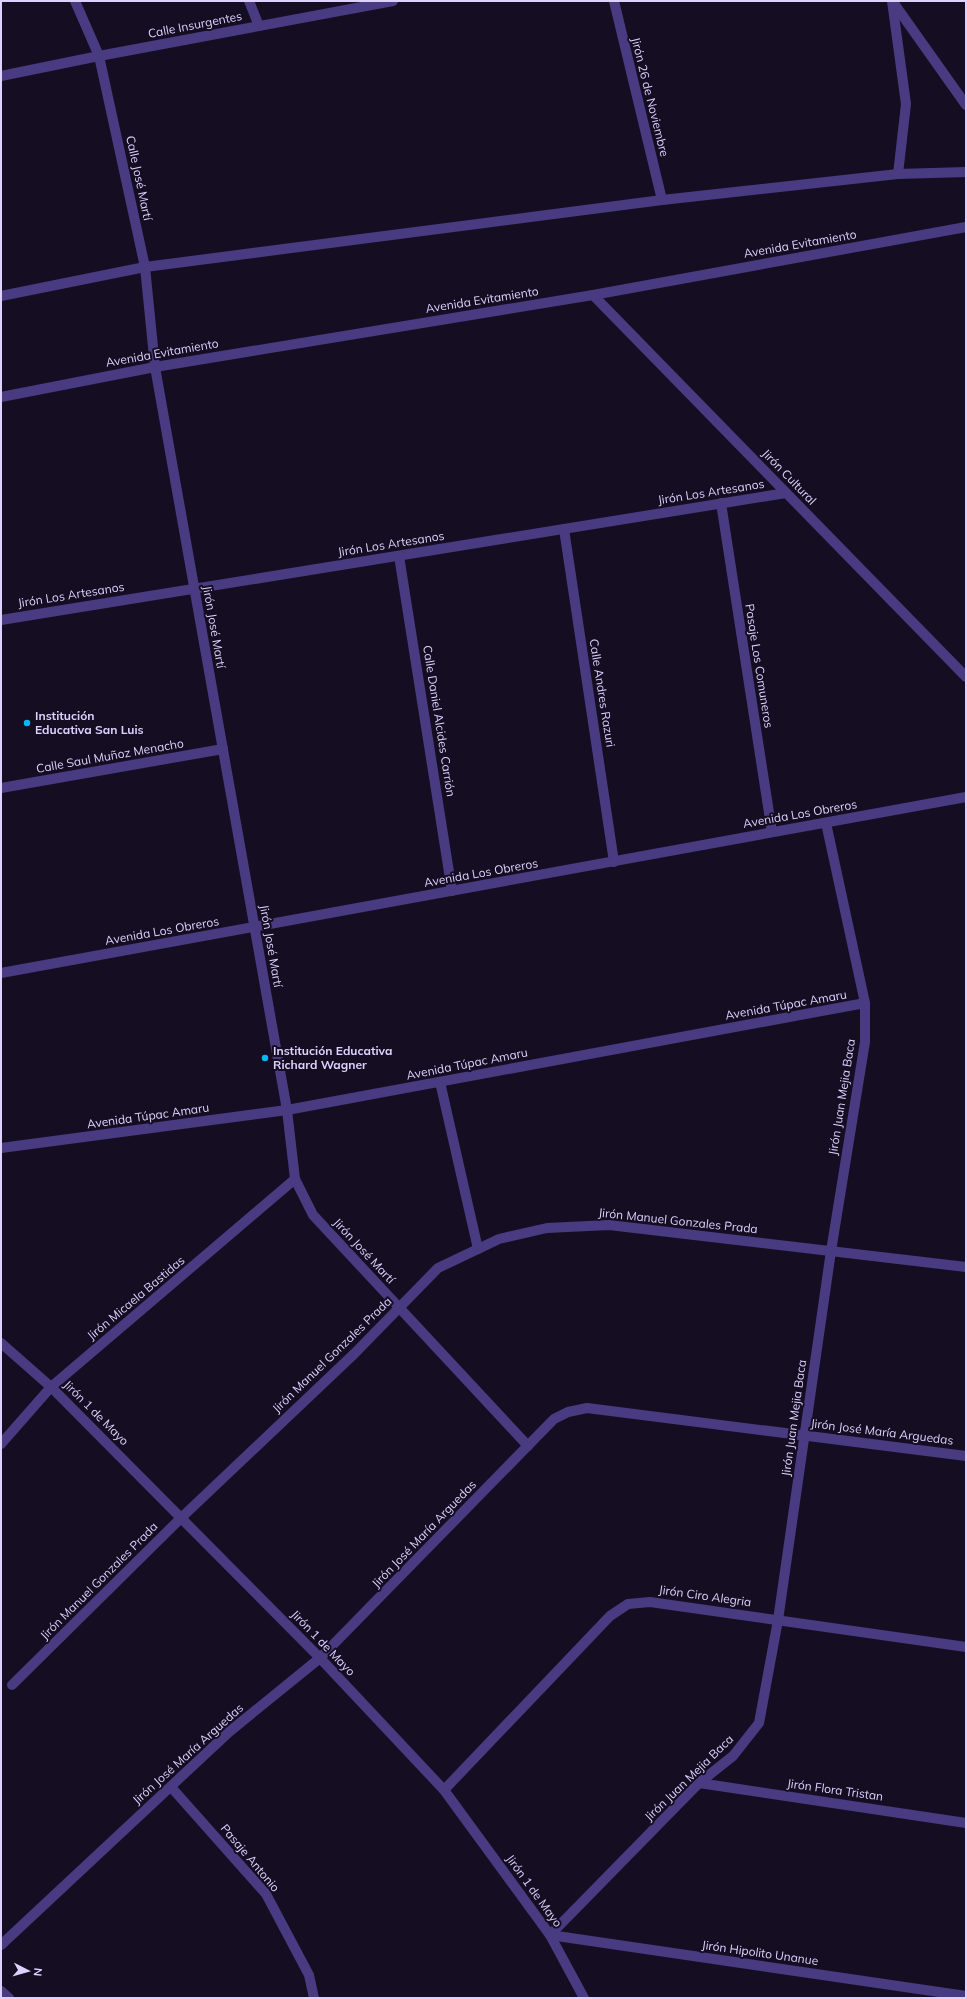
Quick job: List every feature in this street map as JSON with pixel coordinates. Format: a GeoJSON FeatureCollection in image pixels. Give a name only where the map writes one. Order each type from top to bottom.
{"type":"FeatureCollection","features":[{"type":"Feature","properties":{"kind":"street","name":"Calle José Martí"},"geometry":{"type":"LineString","coordinates":[[75,1],[99,56],[144,267],[155,367]]}},
{"type":"Feature","properties":{"kind":"street"},"geometry":{"type":"LineString","coordinates":[[249,1],[259,26]]}},
{"type":"Feature","properties":{"kind":"street","name":"Calle Insurgentes"},"geometry":{"type":"LineString","coordinates":[[1,76],[99,56],[393,1]]}},
{"type":"Feature","properties":{"kind":"street","name":"Jirón 26 de Noviembre"},"geometry":{"type":"LineString","coordinates":[[614,1],[662,200]]}},
{"type":"Feature","properties":{"kind":"street"},"geometry":{"type":"LineString","coordinates":[[892,1],[906,104],[898,174]]}},
{"type":"Feature","properties":{"kind":"street"},"geometry":{"type":"LineString","coordinates":[[892,1],[966,104]]}},
{"type":"Feature","properties":{"kind":"street"},"geometry":{"type":"LineString","coordinates":[[1,296],[144,267],[662,200],[898,174],[966,172]]}},
{"type":"Feature","properties":{"kind":"street","name":"Avenida Evitamiento"},"geometry":{"type":"LineString","coordinates":[[1,397],[155,367],[593,295],[966,227]]}},
{"type":"Feature","properties":{"kind":"street","name":"Jirón Cultural"},"geometry":{"type":"LineString","coordinates":[[593,295],[966,677]]}},
{"type":"Feature","properties":{"kind":"street","name":"Jirón José Martí"},"geometry":{"type":"LineString","coordinates":[[155,367],[287,1110],[295,1179],[312,1215],[528,1446]]}},
{"type":"Feature","properties":{"kind":"street","name":"Jirón Los Artesanos"},"geometry":{"type":"LineString","coordinates":[[1,620],[786,492]]}},
{"type":"Feature","properties":{"kind":"street","name":"Pasaje Los Comuneros"},"geometry":{"type":"LineString","coordinates":[[721,503],[772,832]]}},
{"type":"Feature","properties":{"kind":"street","name":"Calle Andres Razuri"},"geometry":{"type":"LineString","coordinates":[[564,529],[614,862]]}},
{"type":"Feature","properties":{"kind":"street","name":"Calle Daniel Alcides Carrión"},"geometry":{"type":"LineString","coordinates":[[399,556],[452,891]]}},
{"type":"Feature","properties":{"kind":"street","name":"Calle Saul Muñoz Menacho"},"geometry":{"type":"LineString","coordinates":[[1,788],[223,749]]}},
{"type":"Feature","properties":{"kind":"street","name":"Avenida Los Obreros"},"geometry":{"type":"LineString","coordinates":[[1,973],[966,797]]}},
{"type":"Feature","properties":{"kind":"street","name":"Jirón Juan Mejia Baca"},"geometry":{"type":"LineString","coordinates":[[550,1935],[700,1783],[732,1756],[759,1723],[778,1620],[831,1251],[865,1042],[865,1003],[826,823]]}},
{"type":"Feature","properties":{"kind":"street","name":"Avenida Túpac Amaru"},"geometry":{"type":"LineString","coordinates":[[1,1148],[287,1110],[865,1003]]}},
{"type":"Feature","properties":{"kind":"street"},"geometry":{"type":"LineString","coordinates":[[440,1082],[478,1249]]}},
{"type":"Feature","properties":{"kind":"street","name":"Jirón Micaela Bastidas"},"geometry":{"type":"LineString","coordinates":[[1,1444],[52,1387],[295,1179]]}},
{"type":"Feature","properties":{"kind":"street","name":"Jirón Manuel Gonzales Prada"},"geometry":{"type":"LineString","coordinates":[[12,1685],[181,1518],[355,1353],[438,1268],[499,1239],[547,1228],[609,1225],[966,1267]]}},
{"type":"Feature","properties":{"kind":"street","name":"Jirón 1 de Mayo"},"geometry":{"type":"LineString","coordinates":[[1,1343],[52,1387],[320,1658],[444,1790],[550,1935],[584,1998]]}},
{"type":"Feature","properties":{"kind":"street","name":"Jirón José María Arguedas"},"geometry":{"type":"LineString","coordinates":[[1,1945],[229,1732],[320,1658],[554,1419],[568,1412],[587,1408],[966,1456]]}},
{"type":"Feature","properties":{"kind":"street","name":"Jirón Ciro Alegria"},"geometry":{"type":"LineString","coordinates":[[444,1790],[610,1616],[628,1604],[650,1602],[966,1647]]}},
{"type":"Feature","properties":{"kind":"street","name":"Jirón Flora Tristan"},"geometry":{"type":"LineString","coordinates":[[700,1783],[966,1823]]}},
{"type":"Feature","properties":{"kind":"street","name":"Pasaje Antonio"},"geometry":{"type":"LineString","coordinates":[[171,1787],[266,1894],[309,1974],[314,1998]]}},
{"type":"Feature","properties":{"kind":"street","name":"Jirón Hipolito Unanue"},"geometry":{"type":"LineString","coordinates":[[550,1935],[966,1996]]}},
{"type":"Feature","properties":{"kind":"street"},"geometry":{"type":"LineString","coordinates":[[1,1991],[9,1998]]}},
{"type":"Feature","properties":{"kind":"place","name":"Institución Educativa San Luis"},"geometry":{"type":"Point","coordinates":[27,723]}},
{"type":"Feature","properties":{"kind":"place","name":"Institución Educativa Richard Wagner"},"geometry":{"type":"Point","coordinates":[265,1058]}}]}
